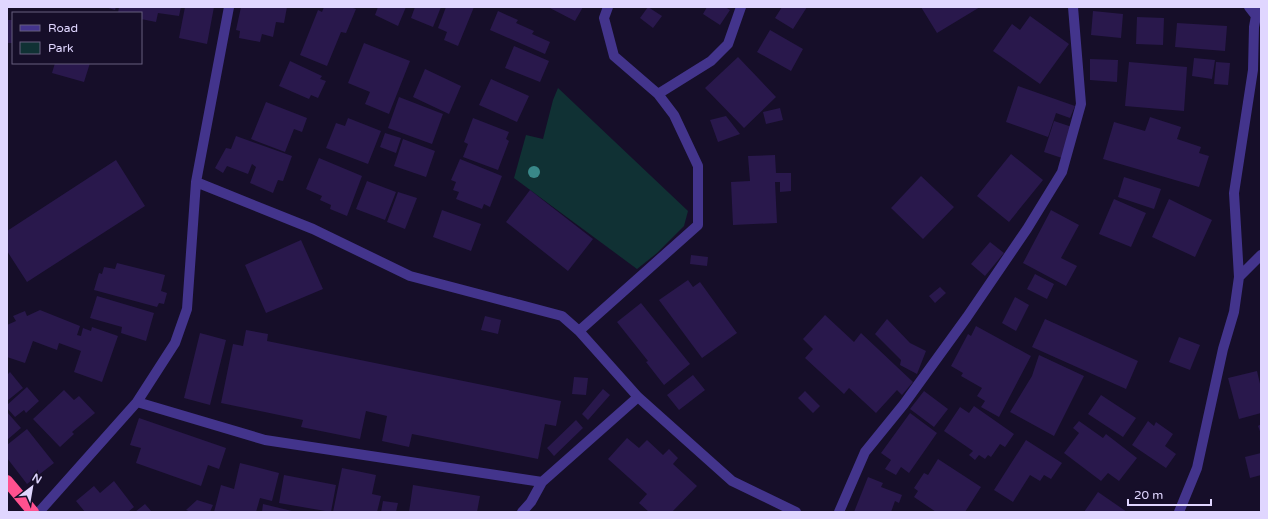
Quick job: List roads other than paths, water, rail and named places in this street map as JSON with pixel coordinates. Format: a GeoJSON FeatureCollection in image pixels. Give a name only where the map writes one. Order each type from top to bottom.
{"type":"FeatureCollection","features":[{"type":"Feature","properties":{"kind":"highway"},"geometry":{"type":"LineString","coordinates":[[7,482],[33,512]]}},
{"type":"Feature","properties":{"kind":"street"},"geometry":{"type":"LineString","coordinates":[[39,512],[137,402],[175,343],[187,309],[196,182],[229,7]]}},
{"type":"Feature","properties":{"kind":"street"},"geometry":{"type":"LineString","coordinates":[[579,331],[698,225],[698,166],[674,115],[658,94],[614,56],[604,18],[608,7]]}},
{"type":"Feature","properties":{"kind":"street"},"geometry":{"type":"LineString","coordinates":[[658,94],[711,61],[728,44],[741,7]]}},
{"type":"Feature","properties":{"kind":"street"},"geometry":{"type":"LineString","coordinates":[[839,512],[865,452],[904,404],[967,317],[1027,229],[1062,172],[1081,104],[1073,7]]}},
{"type":"Feature","properties":{"kind":"street"},"geometry":{"type":"LineString","coordinates":[[1179,512],[1198,468],[1223,350],[1234,312],[1239,277],[1234,193],[1253,70],[1258,12],[1249,7]]}},
{"type":"Feature","properties":{"kind":"street"},"geometry":{"type":"LineString","coordinates":[[196,182],[313,229],[410,276],[562,316],[579,331],[638,397],[732,481],[796,512]]}},
{"type":"Feature","properties":{"kind":"street"},"geometry":{"type":"LineString","coordinates":[[1239,277],[1261,255]]}},
{"type":"Feature","properties":{"kind":"street"},"geometry":{"type":"LineString","coordinates":[[522,512],[531,502],[542,482],[638,397]]}},
{"type":"Feature","properties":{"kind":"street"},"geometry":{"type":"LineString","coordinates":[[137,402],[266,440],[542,482]]}}]}
